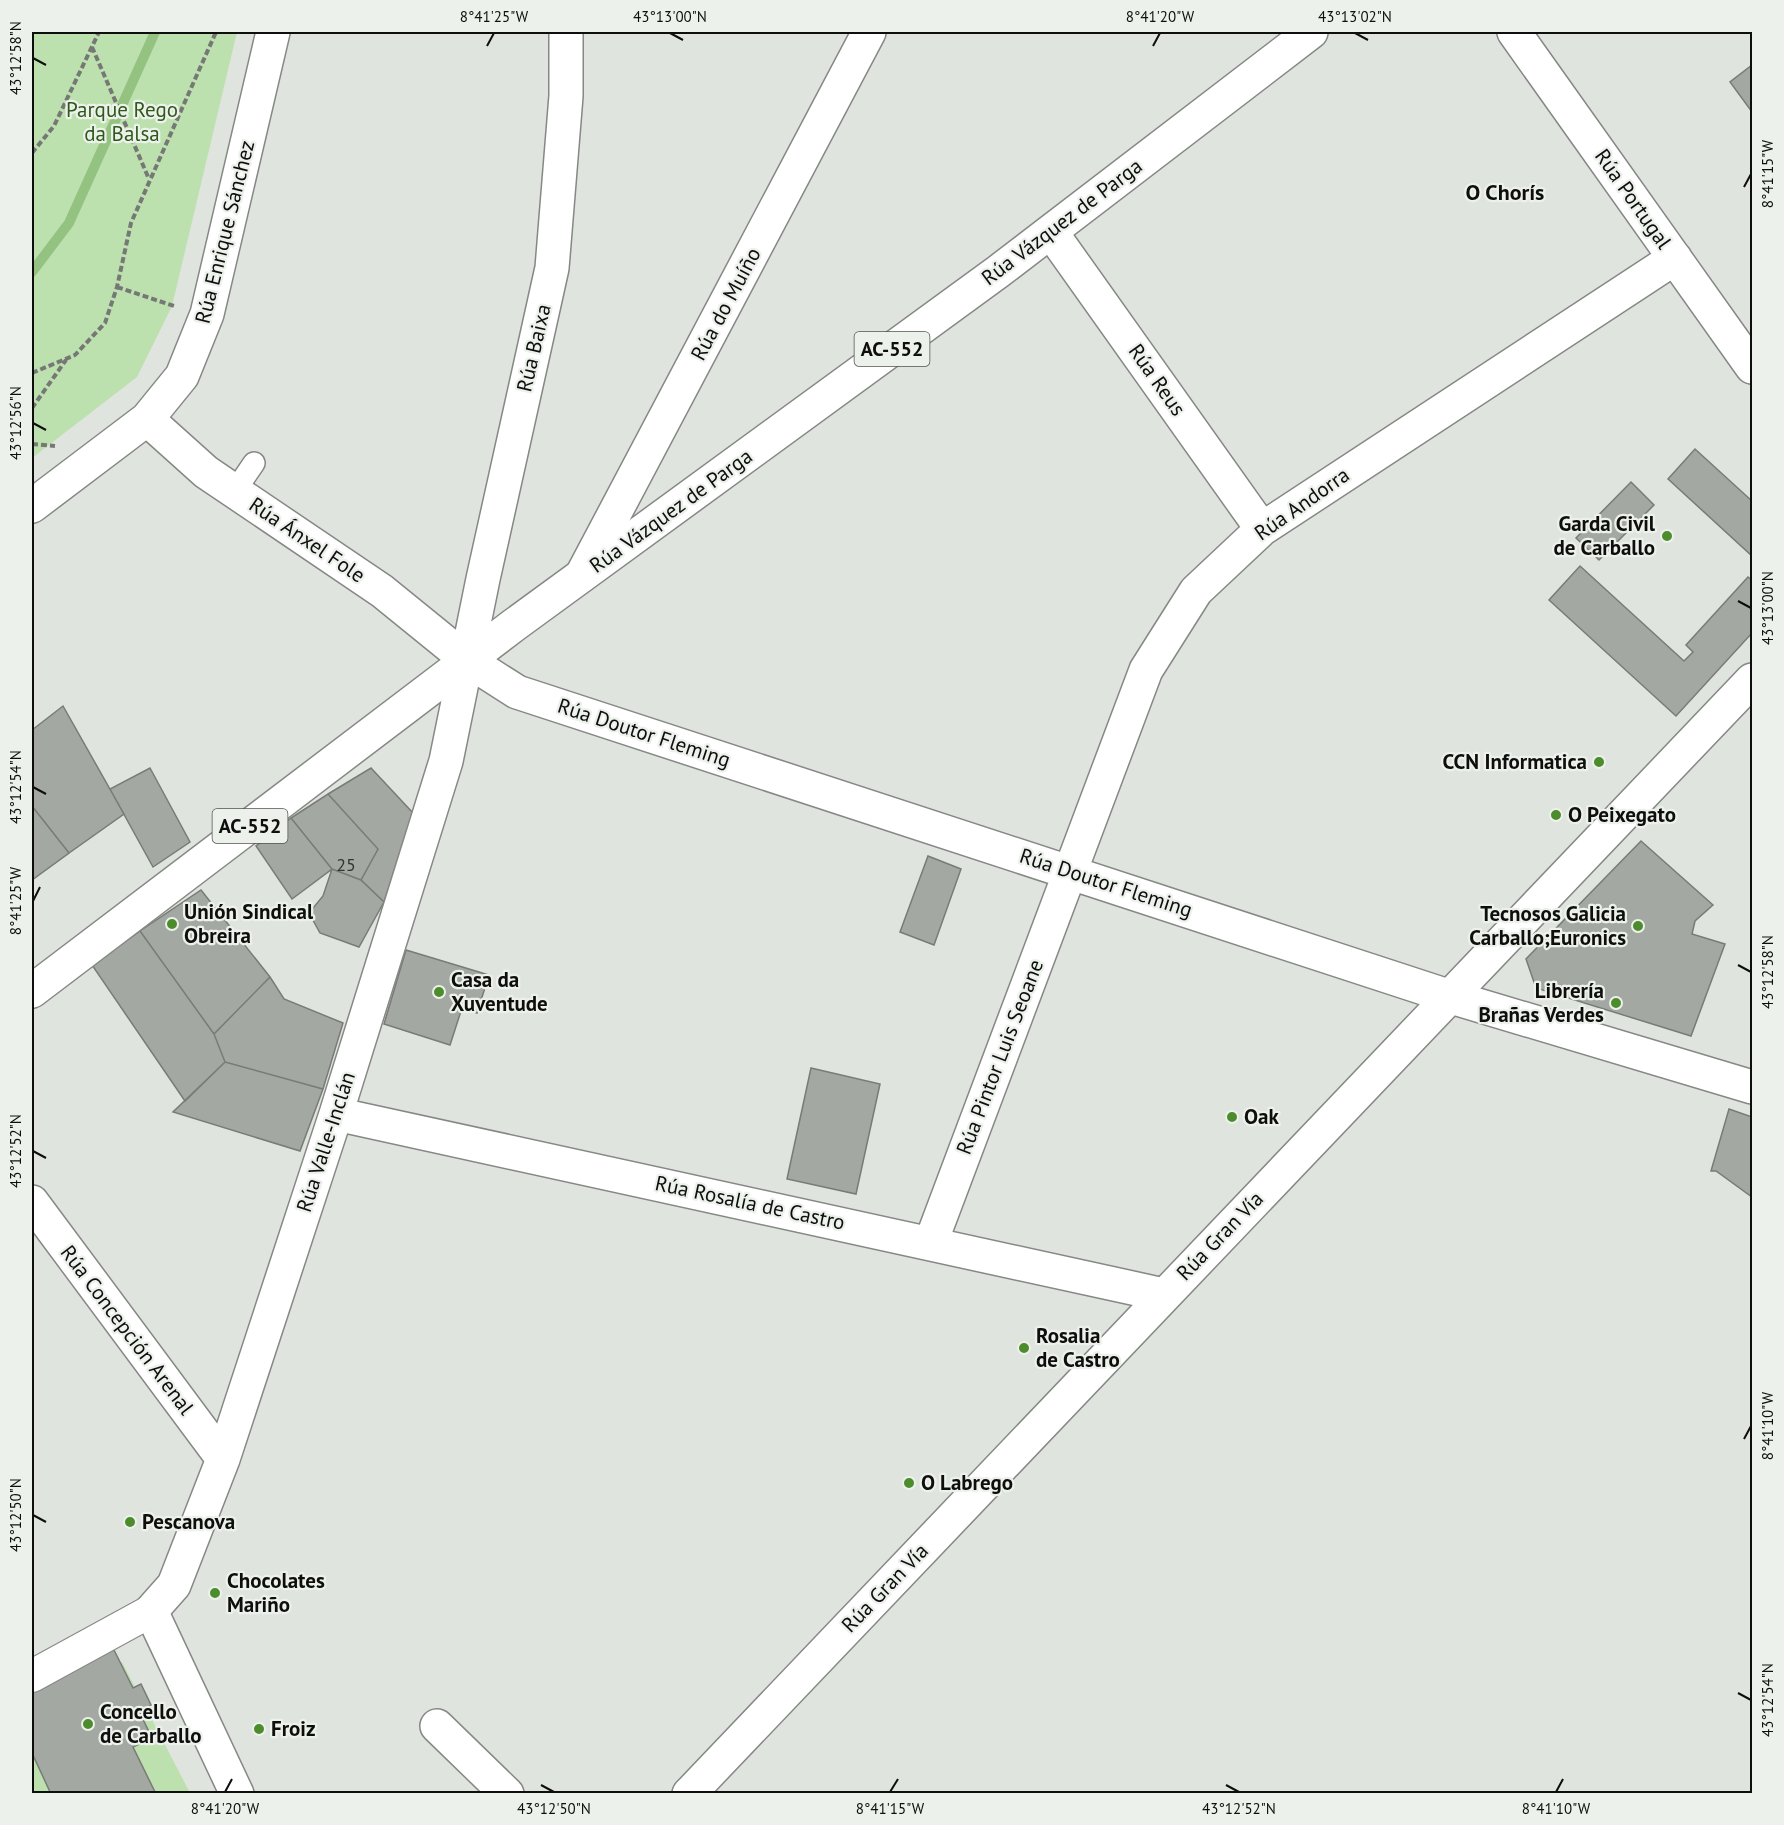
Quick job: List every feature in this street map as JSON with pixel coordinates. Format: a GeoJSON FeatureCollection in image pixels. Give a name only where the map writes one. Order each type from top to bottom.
{"type":"FeatureCollection","features":[{"type":"Feature","properties":{"kind":"street","name":"Rúa Enrique Sánchez"},"geometry":{"type":"LineString","coordinates":[[32,506],[147,419],[182,376],[207,314],[273,32]]}},
{"type":"Feature","properties":{"kind":"street","name":"Rúa Baixa"},"geometry":{"type":"LineString","coordinates":[[467,660],[552,268],[566,96],[566,32]]}},
{"type":"Feature","properties":{"kind":"street","name":"Rúa do Muíño"},"geometry":{"type":"LineString","coordinates":[[582,575],[869,32]]}},
{"type":"Feature","properties":{"kind":"street","name":"Rúa Vázquez de Parga"},"geometry":{"type":"LineString","coordinates":[[32,991],[467,660],[1052,232],[1311,32]]}},
{"type":"Feature","properties":{"kind":"street","name":"Rúa Portugal"},"geometry":{"type":"LineString","coordinates":[[1514,32],[1752,367]]}},
{"type":"Feature","properties":{"kind":"street","name":"Rúa Reus"},"geometry":{"type":"LineString","coordinates":[[1052,232],[1262,529]]}},
{"type":"Feature","properties":{"kind":"street","name":"Rúa Andorra"},"geometry":{"type":"LineString","coordinates":[[1071,872],[1146,670],[1196,591],[1262,529],[1675,258]]}},
{"type":"Feature","properties":{"kind":"street","name":"Rúa Ánxel Fole"},"geometry":{"type":"LineString","coordinates":[[147,419],[206,472],[382,591],[467,660]]}},
{"type":"Feature","properties":{"kind":"street","name":"Rúa Doutor Fleming"},"geometry":{"type":"LineString","coordinates":[[467,660],[517,692],[1451,997],[1752,1087]]}},
{"type":"Feature","properties":{"kind":"street","name":"Rúa Valle-Inclán"},"geometry":{"type":"LineString","coordinates":[[151,1611],[174,1585],[223,1459],[336,1114],[446,761],[467,660]]}},
{"type":"Feature","properties":{"kind":"street","name":"Rúa Gran Vía"},"geometry":{"type":"LineString","coordinates":[[689,1794],[1752,680]]}},
{"type":"Feature","properties":{"kind":"street","name":"Rúa Pintor Luis Seoane"},"geometry":{"type":"LineString","coordinates":[[931,1242],[1071,872]]}},
{"type":"Feature","properties":{"kind":"street","name":"Rúa Rosalía de Castro"},"geometry":{"type":"LineString","coordinates":[[336,1114],[931,1242],[1164,1295]]}},
{"type":"Feature","properties":{"kind":"street","name":"Rúa Concepción Arenal"},"geometry":{"type":"LineString","coordinates":[[32,1202],[223,1459]]}},
{"type":"Feature","properties":{"kind":"street"},"geometry":{"type":"LineString","coordinates":[[32,1674],[151,1611],[237,1794]]}},
{"type":"Feature","properties":{"kind":"street"},"geometry":{"type":"LineString","coordinates":[[437,1726],[507,1794]]}},
{"type":"Feature","properties":{"kind":"lane"},"geometry":{"type":"LineString","coordinates":[[235,491],[254,463]]}},
{"type":"Feature","properties":{"kind":"path"},"geometry":{"type":"LineString","coordinates":[[32,153],[54,126],[99,32]]}},
{"type":"Feature","properties":{"kind":"path"},"geometry":{"type":"LineString","coordinates":[[32,373],[75,355],[105,324],[117,287],[131,223],[216,32]]}},
{"type":"Feature","properties":{"kind":"path"},"geometry":{"type":"LineString","coordinates":[[92,47],[150,180]]}},
{"type":"Feature","properties":{"kind":"path"},"geometry":{"type":"LineString","coordinates":[[117,287],[207,314]]}},
{"type":"Feature","properties":{"kind":"path"},"geometry":{"type":"LineString","coordinates":[[32,408],[67,359]]}},
{"type":"Feature","properties":{"kind":"green space","name":"Parque Rego da Balsa"},"geometry":{"type":"Polygon","coordinates":[[[32,32],[237,32],[172,306],[137,377],[32,458],[32,32]]]}},
{"type":"Feature","properties":{"kind":"green space","name":"Concello de Carballo"},"geometry":{"type":"Polygon","coordinates":[[[122,1662],[190,1793],[32,1794],[32,1711],[122,1662]]]}},
{"type":"Feature","properties":{"kind":"building"},"geometry":{"type":"Polygon","coordinates":[[[1752,65],[1752,112],[1730,82],[1752,65]]]}},
{"type":"Feature","properties":{"kind":"building"},"geometry":{"type":"Polygon","coordinates":[[[1695,449],[1752,501],[1752,556],[1668,479],[1695,449]]]}},
{"type":"Feature","properties":{"kind":"building"},"geometry":{"type":"Polygon","coordinates":[[[1631,482],[1654,505],[1599,560],[1576,538],[1631,482]]]}},
{"type":"Feature","properties":{"kind":"building"},"geometry":{"type":"Polygon","coordinates":[[[1580,566],[1684,661],[1693,652],[1686,645],[1748,577],[1752,580],[1752,633],[1676,716],[1549,600],[1580,566]]]}},
{"type":"Feature","properties":{"kind":"building"},"geometry":{"type":"Polygon","coordinates":[[[63,706],[124,814],[69,853],[32,806],[32,730],[63,706]]]}},
{"type":"Feature","properties":{"kind":"building"},"geometry":{"type":"Polygon","coordinates":[[[150,768],[190,842],[153,867],[110,789],[150,768]]]}},
{"type":"Feature","properties":{"kind":"building"},"geometry":{"type":"Polygon","coordinates":[[[371,768],[413,813],[384,902],[361,880],[378,849],[328,794],[371,768]]]}},
{"type":"Feature","properties":{"kind":"building"},"geometry":{"type":"Polygon","coordinates":[[[328,794],[378,849],[361,880],[332,869],[291,818],[328,794]]]}},
{"type":"Feature","properties":{"kind":"building"},"geometry":{"type":"Polygon","coordinates":[[[32,806],[69,853],[32,880],[32,806]]]}},
{"type":"Feature","properties":{"kind":"building"},"geometry":{"type":"Polygon","coordinates":[[[291,818],[332,869],[292,899],[256,846],[291,818]]]}},
{"type":"Feature","properties":{"kind":"building"},"geometry":{"type":"Polygon","coordinates":[[[1641,841],[1713,905],[1695,921],[1692,934],[1725,944],[1691,1036],[1536,988],[1526,959],[1641,841]]]}},
{"type":"Feature","properties":{"kind":"building"},"geometry":{"type":"Polygon","coordinates":[[[928,856],[961,869],[934,945],[900,932],[928,856]]]}},
{"type":"Feature","properties":{"kind":"building"},"geometry":{"type":"Polygon","coordinates":[[[332,869],[361,880],[384,902],[359,947],[320,933],[309,913],[323,896],[332,869]]]}},
{"type":"Feature","properties":{"kind":"building"},"geometry":{"type":"Polygon","coordinates":[[[201,890],[270,977],[214,1034],[140,931],[201,890]]]}},
{"type":"Feature","properties":{"kind":"building"},"geometry":{"type":"Polygon","coordinates":[[[140,931],[214,1034],[225,1062],[185,1101],[92,965],[140,931]]]}},
{"type":"Feature","properties":{"kind":"building","name":"Casa da Xuventude"},"geometry":{"type":"Polygon","coordinates":[[[406,950],[489,975],[477,1013],[462,1008],[450,1045],[384,1024],[406,950]]]}},
{"type":"Feature","properties":{"kind":"building"},"geometry":{"type":"Polygon","coordinates":[[[270,977],[284,999],[343,1023],[323,1089],[225,1062],[214,1034],[270,977]]]}},
{"type":"Feature","properties":{"kind":"building"},"geometry":{"type":"Polygon","coordinates":[[[225,1062],[323,1089],[300,1151],[173,1112],[225,1062]]]}},
{"type":"Feature","properties":{"kind":"building"},"geometry":{"type":"Polygon","coordinates":[[[811,1068],[880,1084],[856,1194],[787,1179],[811,1068]]]}},
{"type":"Feature","properties":{"kind":"building"},"geometry":{"type":"Polygon","coordinates":[[[1729,1109],[1752,1117],[1752,1197],[1716,1171],[1711,1171],[1729,1109]]]}},
{"type":"Feature","properties":{"kind":"building","name":"Concello de Carballo"},"geometry":{"type":"Polygon","coordinates":[[[110,1642],[133,1688],[141,1684],[151,1705],[139,1711],[152,1738],[133,1747],[156,1794],[51,1794],[32,1753],[32,1689],[110,1642]]]}},
{"type":"Feature","properties":{"kind":"waterway"},"geometry":{"type":"LineString","coordinates":[[32,272],[69,223],[155,32]]}},
{"type":"Feature","properties":{"kind":"place","name":"Garda Civil de Carballo"},"geometry":{"type":"Point","coordinates":[1667,536]}},
{"type":"Feature","properties":{"kind":"place","name":"CCN Informatica"},"geometry":{"type":"Point","coordinates":[1599,762]}},
{"type":"Feature","properties":{"kind":"place","name":"O Peixegato"},"geometry":{"type":"Point","coordinates":[1556,815]}},
{"type":"Feature","properties":{"kind":"place","name":"Unión Sindical Obreira"},"geometry":{"type":"Point","coordinates":[172,924]}},
{"type":"Feature","properties":{"kind":"place","name":"Tecnosos Galicia Carballo;Euronics"},"geometry":{"type":"Point","coordinates":[1638,926]}},
{"type":"Feature","properties":{"kind":"place","name":"Casa da Xuventude"},"geometry":{"type":"Point","coordinates":[439,992]}},
{"type":"Feature","properties":{"kind":"place","name":"Librería Brañas Verdes"},"geometry":{"type":"Point","coordinates":[1616,1003]}},
{"type":"Feature","properties":{"kind":"place","name":"Oak"},"geometry":{"type":"Point","coordinates":[1232,1117]}},
{"type":"Feature","properties":{"kind":"place","name":"Rosalia de Castro"},"geometry":{"type":"Point","coordinates":[1024,1348]}},
{"type":"Feature","properties":{"kind":"place","name":"O Labrego"},"geometry":{"type":"Point","coordinates":[909,1483]}},
{"type":"Feature","properties":{"kind":"place","name":"Pescanova"},"geometry":{"type":"Point","coordinates":[130,1522]}},
{"type":"Feature","properties":{"kind":"place","name":"Chocolates Mariño"},"geometry":{"type":"Point","coordinates":[215,1593]}},
{"type":"Feature","properties":{"kind":"place","name":"Concello de Carballo"},"geometry":{"type":"Point","coordinates":[88,1724]}},
{"type":"Feature","properties":{"kind":"place","name":"Froiz"},"geometry":{"type":"Point","coordinates":[259,1729]}},
{"type":"Feature","properties":{"kind":"district","name":"O Chorís"},"geometry":{"type":"Point","coordinates":[1505,192]}}]}
